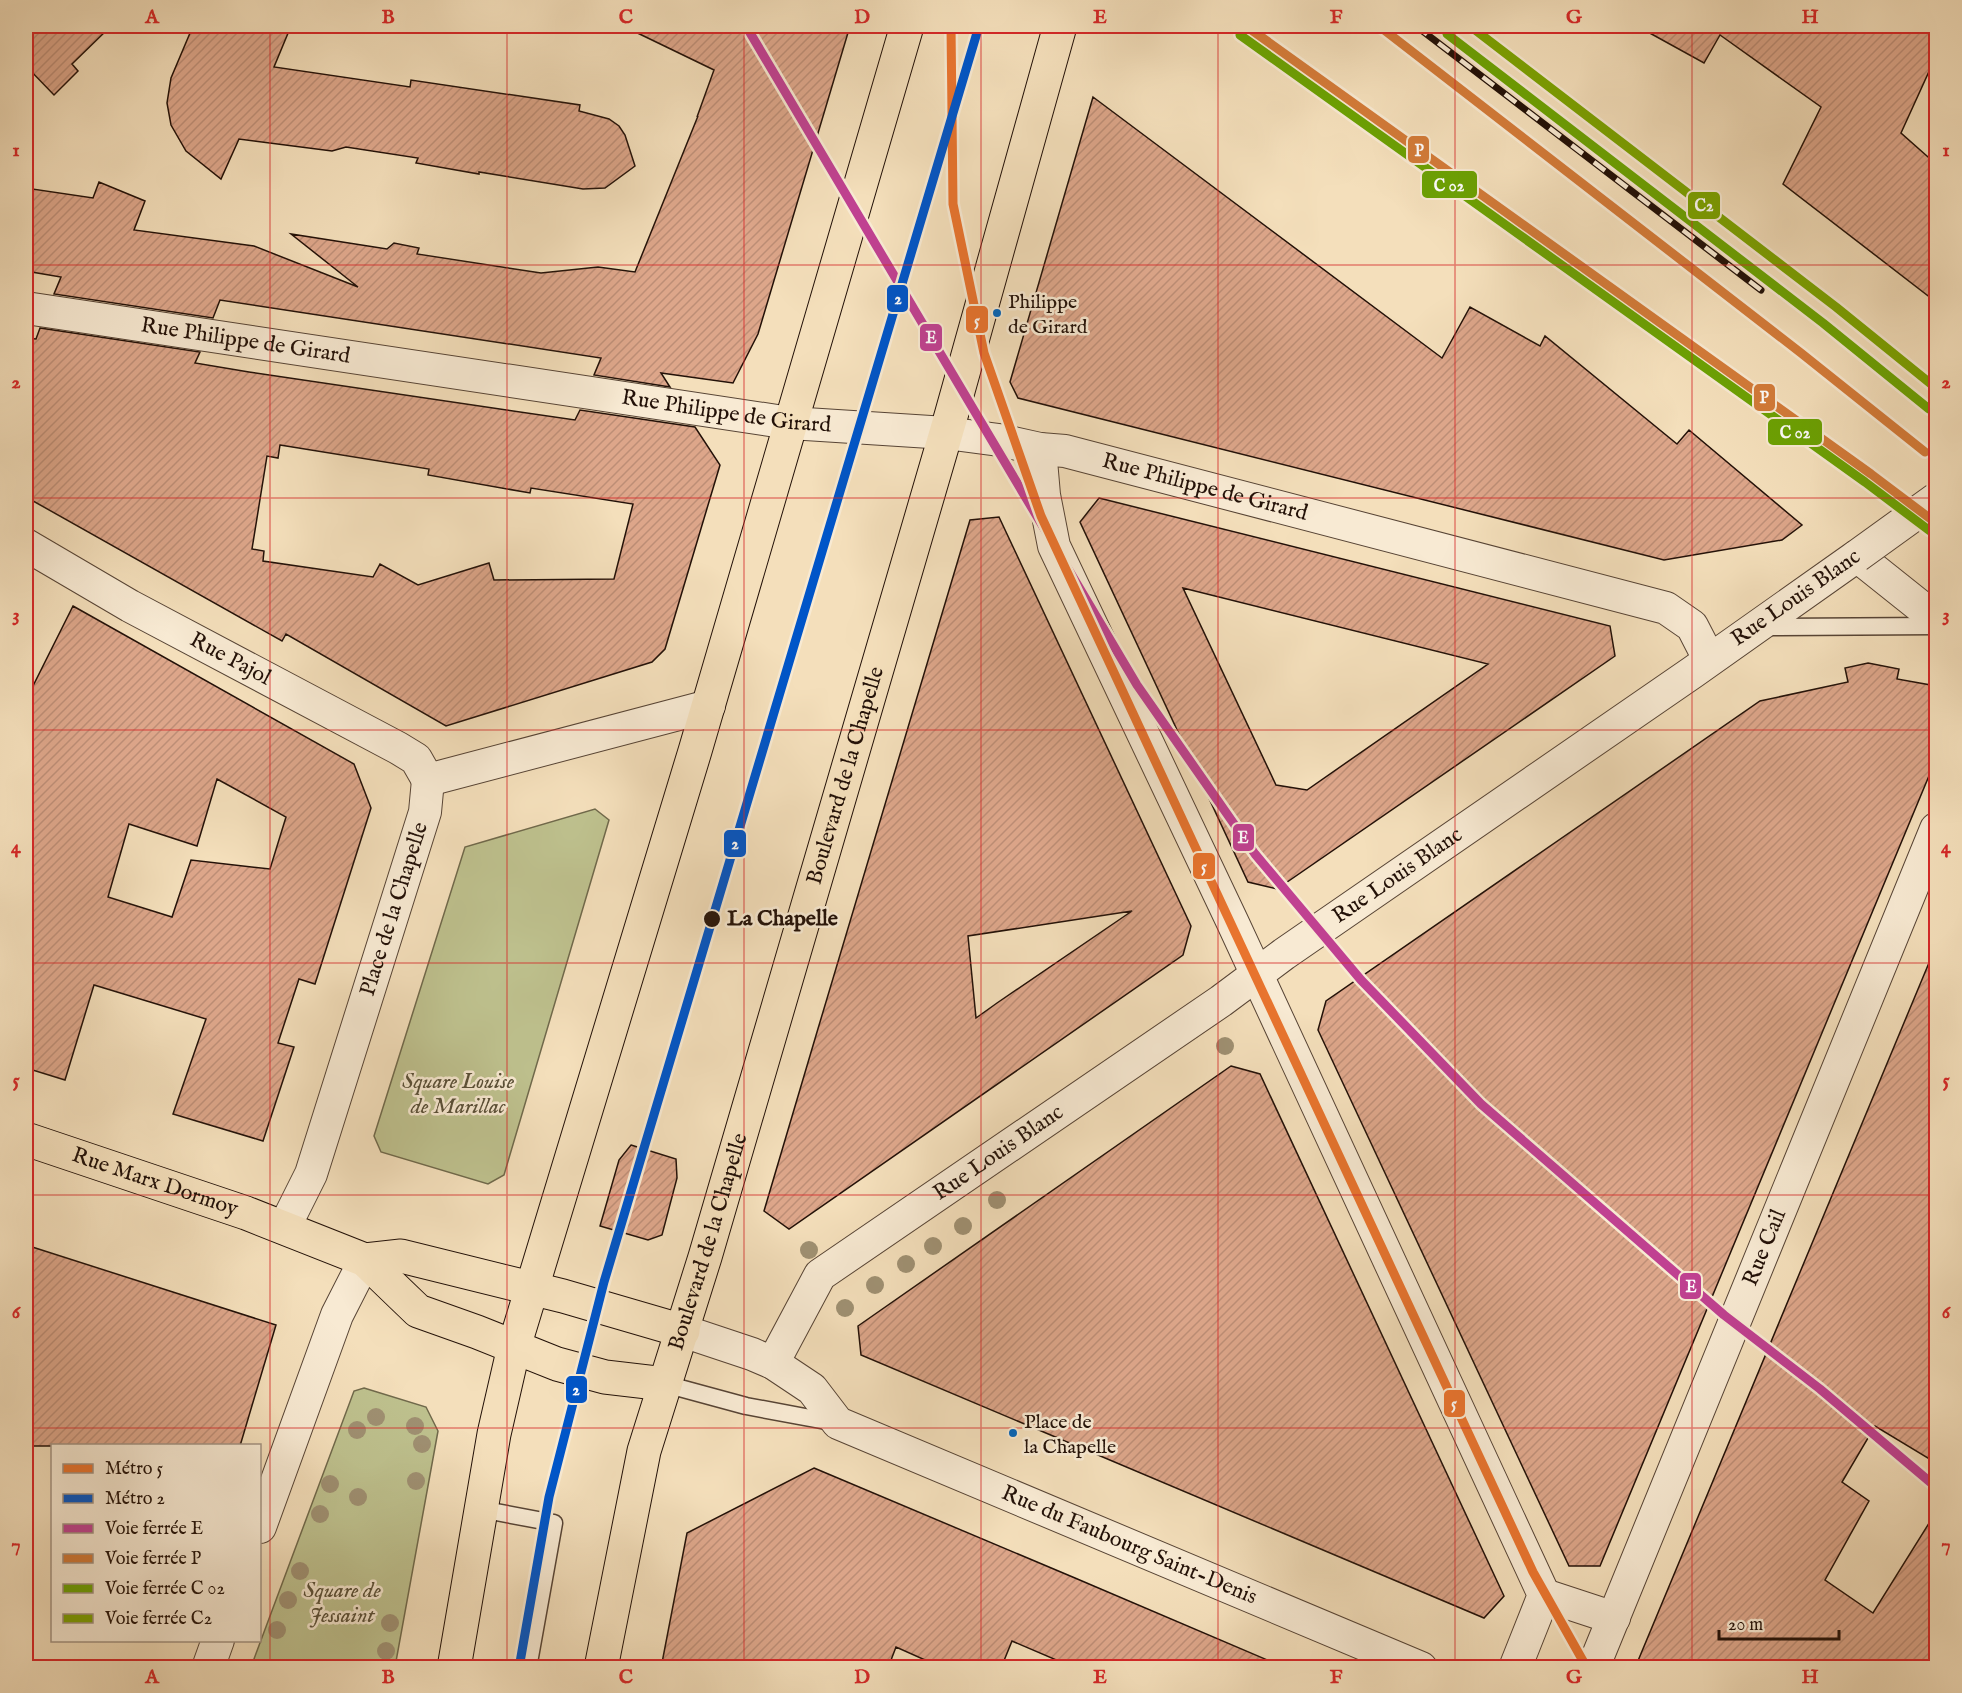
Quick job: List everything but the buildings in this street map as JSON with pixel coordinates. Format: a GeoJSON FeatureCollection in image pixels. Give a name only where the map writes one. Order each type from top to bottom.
{"type":"FeatureCollection","features":[{"type":"Feature","properties":{"kind":"main road"},"geometry":{"type":"LineString","coordinates":[[454,1668],[494,1434],[514,1347],[709,706],[907,26]]}},
{"type":"Feature","properties":{"kind":"main road","name":"Boulevard de la Chapelle"},"geometry":{"type":"LineString","coordinates":[[601,1668],[644,1451],[683,1331],[946,433],[1060,26]]}},
{"type":"Feature","properties":{"kind":"main road","name":"Rue Marx Dormoy"},"geometry":{"type":"LineString","coordinates":[[26,1140],[246,1213],[284,1228]]}},
{"type":"Feature","properties":{"kind":"main road"},"geometry":{"type":"LineString","coordinates":[[284,1228],[365,1260],[418,1311],[557,1364],[605,1377],[665,1384]]}},
{"type":"Feature","properties":{"kind":"main road"},"geometry":{"type":"LineString","coordinates":[[365,1260],[401,1256],[683,1331]]}},
{"type":"Feature","properties":{"kind":"street","name":"Rue Philippe de Girard"},"geometry":{"type":"LineString","coordinates":[[26,308],[790,423],[946,433],[1092,456],[1666,608],[1692,626],[1710,659]]}},
{"type":"Feature","properties":{"kind":"street"},"geometry":{"type":"LineString","coordinates":[[1040,449],[1044,495],[1054,546],[1257,974],[1544,1595],[1515,1668]]}},
{"type":"Feature","properties":{"kind":"street","name":"Rue Louis Blanc"},"geometry":{"type":"LineString","coordinates":[[773,1363],[820,1275],[1257,974],[1936,499]]}},
{"type":"Feature","properties":{"kind":"street","name":"Rue Pajol"},"geometry":{"type":"LineString","coordinates":[[26,545],[130,606],[398,748],[416,759],[429,780]]}},
{"type":"Feature","properties":{"kind":"street"},"geometry":{"type":"LineString","coordinates":[[1857,556],[1936,619]]}},
{"type":"Feature","properties":{"kind":"street"},"geometry":{"type":"LineString","coordinates":[[429,780],[709,706]]}},
{"type":"Feature","properties":{"kind":"street","name":"Place de la Chapelle"},"geometry":{"type":"LineString","coordinates":[[284,1228],[311,1174],[425,812],[429,780]]}},
{"type":"Feature","properties":{"kind":"street","name":"Rue Cail"},"geometry":{"type":"LineString","coordinates":[[1593,1668],[1936,829]]}},
{"type":"Feature","properties":{"kind":"street"},"geometry":{"type":"LineString","coordinates":[[261,1524],[337,1315],[365,1260]]}},
{"type":"Feature","properties":{"kind":"street","name":"Rue du Faubourg Saint-Denis"},"geometry":{"type":"LineString","coordinates":[[683,1331],[732,1346],[773,1363],[812,1389],[838,1423],[1421,1668]]}},
{"type":"Feature","properties":{"kind":"street"},"geometry":{"type":"LineString","coordinates":[[1544,1595],[1614,1618]]}},
{"type":"Feature","properties":{"kind":"street"},"geometry":{"type":"LineString","coordinates":[[208,1668],[218,1642]]}},
{"type":"Feature","properties":{"kind":"lane"},"geometry":{"type":"LineString","coordinates":[[1755,627],[1936,626]]}},
{"type":"Feature","properties":{"kind":"lane","name":"Rue du Faubourg Saint-Denis"},"geometry":{"type":"LineString","coordinates":[[665,1384],[746,1406],[838,1423]]}},
{"type":"Feature","properties":{"kind":"lane"},"geometry":{"type":"LineString","coordinates":[[480,1509],[554,1523],[528,1668]]}},
{"type":"Feature","properties":{"kind":"green space","name":"Square Louise de Marillac"},"geometry":{"type":"Polygon","coordinates":[[[595,809],[609,820],[504,1175],[488,1184],[381,1152],[374,1136],[465,847],[595,809]]]}},
{"type":"Feature","properties":{"kind":"green space","name":"Square de Jessaint"},"geometry":{"type":"Polygon","coordinates":[[[364,1388],[426,1407],[438,1431],[395,1667],[251,1667],[261,1642],[354,1391],[364,1388]]]}},
{"type":"Feature","properties":{"kind":"railway"},"geometry":{"type":"LineString","coordinates":[[1416,26],[1761,290]]}},
{"type":"Feature","properties":{"kind":"metro line","name":"5"},"geometry":{"type":"LineString","coordinates":[[951,26],[953,204],[984,353],[1041,516],[1533,1572],[1587,1668]]}},
{"type":"Feature","properties":{"kind":"metro line","name":"2"},"geometry":{"type":"LineString","coordinates":[[519,1668],[549,1497],[604,1282],[979,26]]}},
{"type":"Feature","properties":{"kind":"rail line","name":"E"},"geometry":{"type":"LineString","coordinates":[[746,26],[1137,685],[1255,854],[1361,980],[1481,1104],[1724,1315],[1820,1389],[1936,1487]]}},
{"type":"Feature","properties":{"kind":"rail line","name":"P"},"geometry":{"type":"LineString","coordinates":[[1246,26],[1936,523]]}},
{"type":"Feature","properties":{"kind":"rail line","name":"P"},"geometry":{"type":"LineString","coordinates":[[1379,26],[1925,452]]}},
{"type":"Feature","properties":{"kind":"rail line","name":"C2"},"geometry":{"type":"LineString","coordinates":[[1470,26],[1836,307],[1936,388]]}},
{"type":"Feature","properties":{"kind":"transit line"},"geometry":{"type":"LineString","coordinates":[[1447,34],[1823,323],[1929,409]]}},
{"type":"Feature","properties":{"kind":"transit line"},"geometry":{"type":"LineString","coordinates":[[1240,35],[1865,482],[1930,531]]}},
{"type":"Feature","properties":{"kind":"place","name":"Philippe de Girard"},"geometry":{"type":"Point","coordinates":[997,313]}},
{"type":"Feature","properties":{"kind":"place","name":"La Chapelle"},"geometry":{"type":"Point","coordinates":[712,919]}},
{"type":"Feature","properties":{"kind":"place","name":"Place de la Chapelle"},"geometry":{"type":"Point","coordinates":[1013,1433]}}]}
